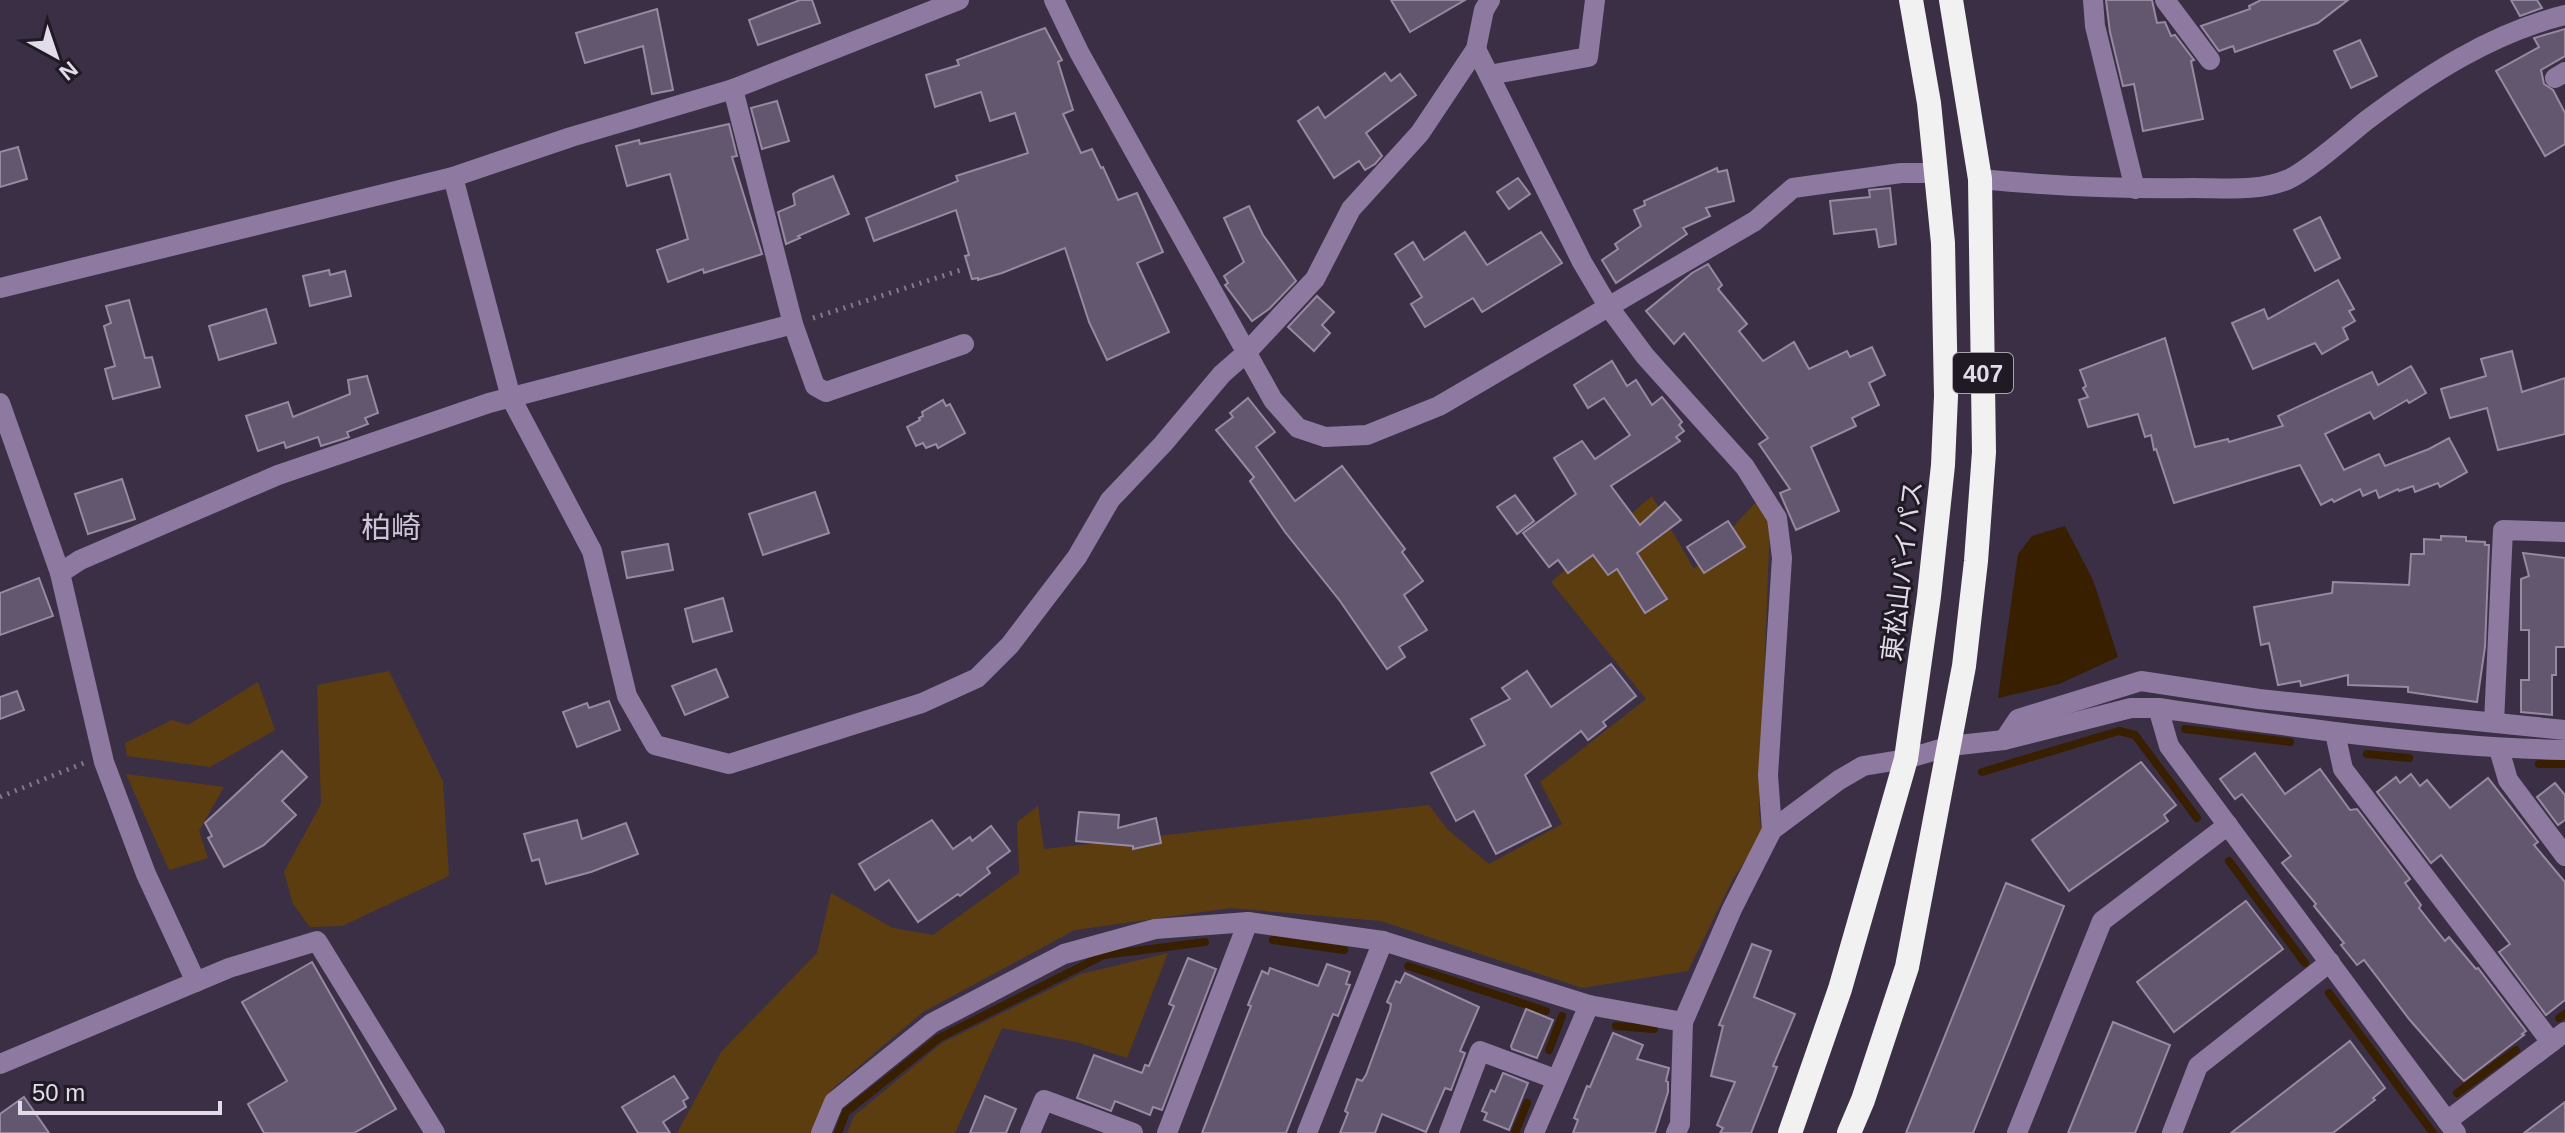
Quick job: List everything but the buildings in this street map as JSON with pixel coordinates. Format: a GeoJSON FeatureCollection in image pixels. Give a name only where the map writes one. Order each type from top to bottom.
{"type":"FeatureCollection","features":[{"type":"Feature","properties":{"kind":"highway","name":"東松山バイパス"},"geometry":{"type":"LineString","coordinates":[[1790,1133],[1840,989],[1906,759],[1929,596],[1943,465],[1945,318],[1937,173],[1929,103],[1911,0]]}},
{"type":"Feature","properties":{"kind":"highway","name":"407"},"geometry":{"type":"LineString","coordinates":[[1849,1133],[1907,967],[1964,666],[1984,452],[1980,179],[1951,0]]}},
{"type":"Feature","properties":{"kind":"street"},"geometry":{"type":"LineString","coordinates":[[0,288],[453,177],[571,137],[733,89],[959,0]]}},
{"type":"Feature","properties":{"kind":"street"},"geometry":{"type":"LineString","coordinates":[[1054,0],[1079,52],[1273,400],[1298,428],[1325,437],[1367,435],[1439,406],[1755,221],[1793,188],[1901,173],[1937,173]]}},
{"type":"Feature","properties":{"kind":"street"},"geometry":{"type":"LineString","coordinates":[[1470,0],[1482,21]]}},
{"type":"Feature","properties":{"kind":"street"},"geometry":{"type":"LineString","coordinates":[[453,177],[511,398],[592,551],[627,696],[655,745],[729,764],[922,703],[977,678],[1010,645],[1077,557],[1110,500],[1163,444],[1222,374],[1246,353],[1315,279],[1351,209],[1420,133],[1476,49],[1490,0]]}},
{"type":"Feature","properties":{"kind":"street"},"geometry":{"type":"LineString","coordinates":[[1489,75],[1588,57],[1595,0]]}},
{"type":"Feature","properties":{"kind":"street"},"geometry":{"type":"LineString","coordinates":[[2093,0],[2095,26],[2135,189]]}},
{"type":"Feature","properties":{"kind":"street"},"geometry":{"type":"LineString","coordinates":[[2165,0],[2210,60]]}},
{"type":"Feature","properties":{"kind":"street"},"geometry":{"type":"LineString","coordinates":[[1980,179],[2045,186],[2135,189],[2263,188],[2292,178],[2390,103],[2465,55],[2532,23],[2565,15]]}},
{"type":"Feature","properties":{"kind":"street"},"geometry":{"type":"LineString","coordinates":[[1476,49],[1582,262],[1608,306],[1645,356],[1745,467],[1777,518],[1782,558],[1768,775],[1772,830]]}},
{"type":"Feature","properties":{"kind":"street"},"geometry":{"type":"LineString","coordinates":[[733,89],[793,324],[815,386],[826,392],[964,344]]}},
{"type":"Feature","properties":{"kind":"street"},"geometry":{"type":"LineString","coordinates":[[60,573],[80,560],[278,475],[489,403],[793,324]]}},
{"type":"Feature","properties":{"kind":"street"},"geometry":{"type":"LineString","coordinates":[[0,403],[60,573],[102,755],[146,874],[196,982]]}},
{"type":"Feature","properties":{"kind":"street"},"geometry":{"type":"LineString","coordinates":[[2494,722],[2503,530],[2565,532]]}},
{"type":"Feature","properties":{"kind":"street"},"geometry":{"type":"LineString","coordinates":[[2004,740],[2018,719],[2141,681],[2274,700],[2565,730]]}},
{"type":"Feature","properties":{"kind":"street"},"geometry":{"type":"LineString","coordinates":[[1676,1133],[1680,1124],[1683,1022],[1732,909],[1772,830],[1863,766],[1906,759],[1950,746],[2004,740],[2131,708],[2158,708],[2335,733],[2499,749],[2565,750]]}},
{"type":"Feature","properties":{"kind":"street"},"geometry":{"type":"LineString","coordinates":[[2158,708],[2169,746],[2452,1127],[2558,1037],[2343,769],[2335,733]]}},
{"type":"Feature","properties":{"kind":"street"},"geometry":{"type":"LineString","coordinates":[[2499,749],[2508,780],[2565,856]]}},
{"type":"Feature","properties":{"kind":"street"},"geometry":{"type":"LineString","coordinates":[[2017,1133],[2102,921],[2228,825]]}},
{"type":"Feature","properties":{"kind":"street"},"geometry":{"type":"LineString","coordinates":[[821,1133],[834,1102],[932,1023],[1064,954],[1155,929],[1248,922],[1383,941],[1589,1005],[1683,1022]]}},
{"type":"Feature","properties":{"kind":"street"},"geometry":{"type":"LineString","coordinates":[[1167,1133],[1248,922]]}},
{"type":"Feature","properties":{"kind":"street"},"geometry":{"type":"LineString","coordinates":[[0,1064],[229,968],[317,941],[435,1133]]}},
{"type":"Feature","properties":{"kind":"street"},"geometry":{"type":"LineString","coordinates":[[1307,1133],[1383,941]]}},
{"type":"Feature","properties":{"kind":"street"},"geometry":{"type":"LineString","coordinates":[[2172,1133],[2198,1066],[2330,962]]}},
{"type":"Feature","properties":{"kind":"street"},"geometry":{"type":"LineString","coordinates":[[1534,1133],[1589,1005]]}},
{"type":"Feature","properties":{"kind":"street"},"geometry":{"type":"LineString","coordinates":[[1449,1133],[1480,1051],[1555,1079]]}},
{"type":"Feature","properties":{"kind":"street"},"geometry":{"type":"LineString","coordinates":[[1030,1133],[1044,1100],[1133,1133]]}},
{"type":"Feature","properties":{"kind":"path"},"geometry":{"type":"LineString","coordinates":[[793,324],[961,270]]}},
{"type":"Feature","properties":{"kind":"path"},"geometry":{"type":"LineString","coordinates":[[0,797],[102,755]]}},
{"type":"Feature","properties":{"kind":"shaded area"},"geometry":{"type":"Polygon","coordinates":[[[1652,496],[1694,569],[1757,501],[1770,521],[1759,812],[1762,836],[1733,879],[1688,971],[1582,988],[1381,921],[1231,908],[1075,930],[923,1012],[831,1090],[812,1133],[677,1133],[721,1052],[817,953],[831,893],[893,928],[933,935],[1019,873],[1017,822],[1038,806],[1044,849],[1429,805],[1447,829],[1489,864],[1562,824],[1540,782],[1646,699],[1551,582],[1652,496]]]}},
{"type":"Feature","properties":{"kind":"shaded area"},"geometry":{"type":"Polygon","coordinates":[[[2065,526],[2093,580],[2118,657],[2059,684],[1998,698],[2018,554],[2032,536],[2065,526]]]}},
{"type":"Feature","properties":{"kind":"shaded area"},"geometry":{"type":"Polygon","coordinates":[[[389,671],[443,781],[449,876],[342,926],[310,927],[293,904],[284,872],[321,804],[317,685],[389,671]]]}},
{"type":"Feature","properties":{"kind":"shaded area"},"geometry":{"type":"Polygon","coordinates":[[[258,682],[275,730],[210,767],[127,756],[125,743],[172,720],[188,725],[258,682]]]}},
{"type":"Feature","properties":{"kind":"shaded area"},"geometry":{"type":"Polygon","coordinates":[[[126,774],[224,787],[199,831],[208,858],[169,870],[126,774]]]}},
{"type":"Feature","properties":{"kind":"shaded area"},"geometry":{"type":"Polygon","coordinates":[[[1168,953],[1127,1058],[1076,1042],[1002,1028],[955,1133],[847,1133],[854,1116],[942,1043],[1081,974],[1168,953]]]}},
{"type":"Feature","properties":{"kind":"waterway"},"geometry":{"type":"LineString","coordinates":[[2185,729],[2290,742]]}},
{"type":"Feature","properties":{"kind":"waterway"},"geometry":{"type":"LineString","coordinates":[[1982,772],[2119,731],[2135,735],[2197,818]]}},
{"type":"Feature","properties":{"kind":"waterway"},"geometry":{"type":"LineString","coordinates":[[2367,754],[2409,758]]}},
{"type":"Feature","properties":{"kind":"waterway"},"geometry":{"type":"LineString","coordinates":[[2539,764],[2565,764]]}},
{"type":"Feature","properties":{"kind":"waterway"},"geometry":{"type":"LineString","coordinates":[[2229,861],[2305,963]]}},
{"type":"Feature","properties":{"kind":"waterway"},"geometry":{"type":"LineString","coordinates":[[1273,940],[1344,950]]}},
{"type":"Feature","properties":{"kind":"waterway"},"geometry":{"type":"LineString","coordinates":[[838,1133],[846,1112],[939,1038],[1104,955],[1205,942]]}},
{"type":"Feature","properties":{"kind":"waterway"},"geometry":{"type":"LineString","coordinates":[[1408,966],[1546,1011]]}},
{"type":"Feature","properties":{"kind":"waterway"},"geometry":{"type":"LineString","coordinates":[[2329,993],[2433,1133]]}},
{"type":"Feature","properties":{"kind":"waterway"},"geometry":{"type":"LineString","coordinates":[[2559,1018],[2565,1014]]}},
{"type":"Feature","properties":{"kind":"waterway"},"geometry":{"type":"LineString","coordinates":[[1549,1050],[1562,1016]]}},
{"type":"Feature","properties":{"kind":"waterway"},"geometry":{"type":"LineString","coordinates":[[1616,1026],[1654,1029]]}},
{"type":"Feature","properties":{"kind":"waterway"},"geometry":{"type":"LineString","coordinates":[[2457,1093],[2516,1050]]}},
{"type":"Feature","properties":{"kind":"waterway"},"geometry":{"type":"LineString","coordinates":[[1515,1133],[1527,1103]]}},
{"type":"Feature","properties":{"kind":"district","name":"柏崎"},"geometry":{"type":"Point","coordinates":[391,527]}}]}
